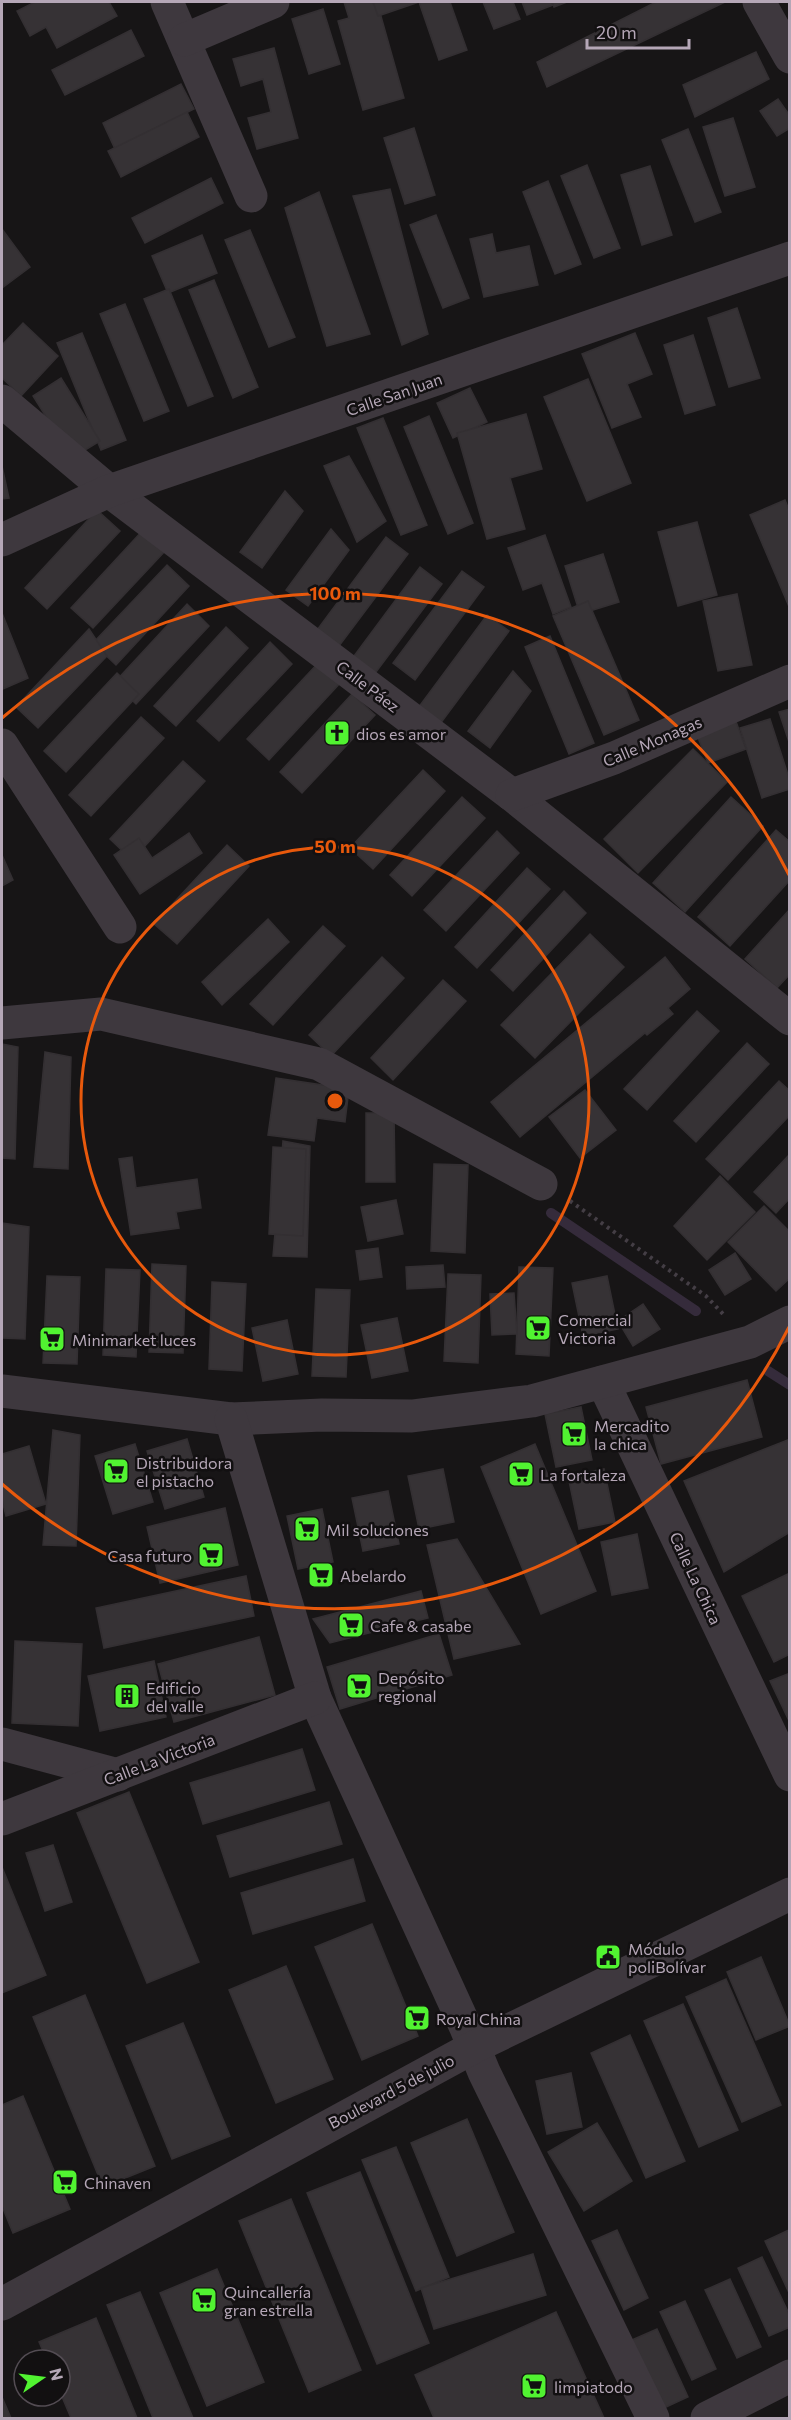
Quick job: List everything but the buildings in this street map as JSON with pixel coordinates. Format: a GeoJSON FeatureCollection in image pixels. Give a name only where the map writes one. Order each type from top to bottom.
{"type":"FeatureCollection","features":[{"type":"Feature","properties":{"kind":"street"},"geometry":{"type":"LineString","coordinates":[[167,2],[251,196]]}},
{"type":"Feature","properties":{"kind":"street"},"geometry":{"type":"LineString","coordinates":[[184,40],[273,2]]}},
{"type":"Feature","properties":{"kind":"street"},"geometry":{"type":"LineString","coordinates":[[759,2],[789,57]]}},
{"type":"Feature","properties":{"kind":"street","name":"Calle San Juan"},"geometry":{"type":"LineString","coordinates":[[2,540],[109,491],[789,258]]}},
{"type":"Feature","properties":{"kind":"street","name":"Calle Páez"},"geometry":{"type":"LineString","coordinates":[[2,401],[109,491],[513,795],[789,1019]]}},
{"type":"Feature","properties":{"kind":"street","name":"Calle Monagas"},"geometry":{"type":"LineString","coordinates":[[513,795],[614,758],[789,681]]}},
{"type":"Feature","properties":{"kind":"street"},"geometry":{"type":"LineString","coordinates":[[2,745],[120,927]]}},
{"type":"Feature","properties":{"kind":"street"},"geometry":{"type":"LineString","coordinates":[[2,1023],[101,1014],[319,1064],[540,1184]]}},
{"type":"Feature","properties":{"kind":"street"},"geometry":{"type":"LineString","coordinates":[[2,1390],[231,1419],[322,1415],[412,1416],[532,1401],[750,1342],[789,1322]]}},
{"type":"Feature","properties":{"kind":"street","name":"Calle La Chica"},"geometry":{"type":"LineString","coordinates":[[603,1382],[789,1775]]}},
{"type":"Feature","properties":{"kind":"street"},"geometry":{"type":"LineString","coordinates":[[231,1419],[315,1698],[474,2047],[653,2418]]}},
{"type":"Feature","properties":{"kind":"street","name":"Calle La Victoria"},"geometry":{"type":"LineString","coordinates":[[2,1819],[315,1698]]}},
{"type":"Feature","properties":{"kind":"street"},"geometry":{"type":"LineString","coordinates":[[2,1744],[118,1775]]}},
{"type":"Feature","properties":{"kind":"street","name":"Boulevard 5 de julio"},"geometry":{"type":"LineString","coordinates":[[2,2304],[474,2047],[789,1894]]}},
{"type":"Feature","properties":{"kind":"street"},"geometry":{"type":"LineString","coordinates":[[707,2418],[789,2376]]}},
{"type":"Feature","properties":{"kind":"path"},"geometry":{"type":"LineString","coordinates":[[540,1184],[582,1207],[706,1296],[750,1342]]}},
{"type":"Feature","properties":{"kind":"waterway"},"geometry":{"type":"LineString","coordinates":[[551,1213],[696,1311]]}},
{"type":"Feature","properties":{"kind":"waterway"},"geometry":{"type":"LineString","coordinates":[[768,1371],[790,1385]]}},
{"type":"Feature","properties":{"kind":"place","name":"dios es amor"},"geometry":{"type":"Point","coordinates":[337,733]}},
{"type":"Feature","properties":{"kind":"place","name":"Comercial Victoria"},"geometry":{"type":"Point","coordinates":[538,1328]}},
{"type":"Feature","properties":{"kind":"place","name":"Minimarket luces"},"geometry":{"type":"Point","coordinates":[52,1339]}},
{"type":"Feature","properties":{"kind":"place","name":"Mercadito la chica"},"geometry":{"type":"Point","coordinates":[574,1434]}},
{"type":"Feature","properties":{"kind":"place","name":"Distribuidora el pistacho"},"geometry":{"type":"Point","coordinates":[116,1471]}},
{"type":"Feature","properties":{"kind":"place","name":"La fortaleza"},"geometry":{"type":"Point","coordinates":[521,1474]}},
{"type":"Feature","properties":{"kind":"place","name":"Mil soluciones"},"geometry":{"type":"Point","coordinates":[307,1529]}},
{"type":"Feature","properties":{"kind":"place","name":"Casa futuro"},"geometry":{"type":"Point","coordinates":[211,1555]}},
{"type":"Feature","properties":{"kind":"place","name":"Abelardo"},"geometry":{"type":"Point","coordinates":[321,1575]}},
{"type":"Feature","properties":{"kind":"place","name":"Cafe & casabe"},"geometry":{"type":"Point","coordinates":[351,1625]}},
{"type":"Feature","properties":{"kind":"place","name":"Depósito regional"},"geometry":{"type":"Point","coordinates":[359,1686]}},
{"type":"Feature","properties":{"kind":"place","name":"Edificio del valle"},"geometry":{"type":"Point","coordinates":[127,1696]}},
{"type":"Feature","properties":{"kind":"place","name":"Módulo poliBolívar"},"geometry":{"type":"Point","coordinates":[608,1957]}},
{"type":"Feature","properties":{"kind":"place","name":"Royal China"},"geometry":{"type":"Point","coordinates":[417,2018]}},
{"type":"Feature","properties":{"kind":"place","name":"Chinaven"},"geometry":{"type":"Point","coordinates":[65,2182]}},
{"type":"Feature","properties":{"kind":"place","name":"Quincallería gran estrella"},"geometry":{"type":"Point","coordinates":[204,2300]}},
{"type":"Feature","properties":{"kind":"place","name":"limpiatodo"},"geometry":{"type":"Point","coordinates":[534,2386]}}]}
